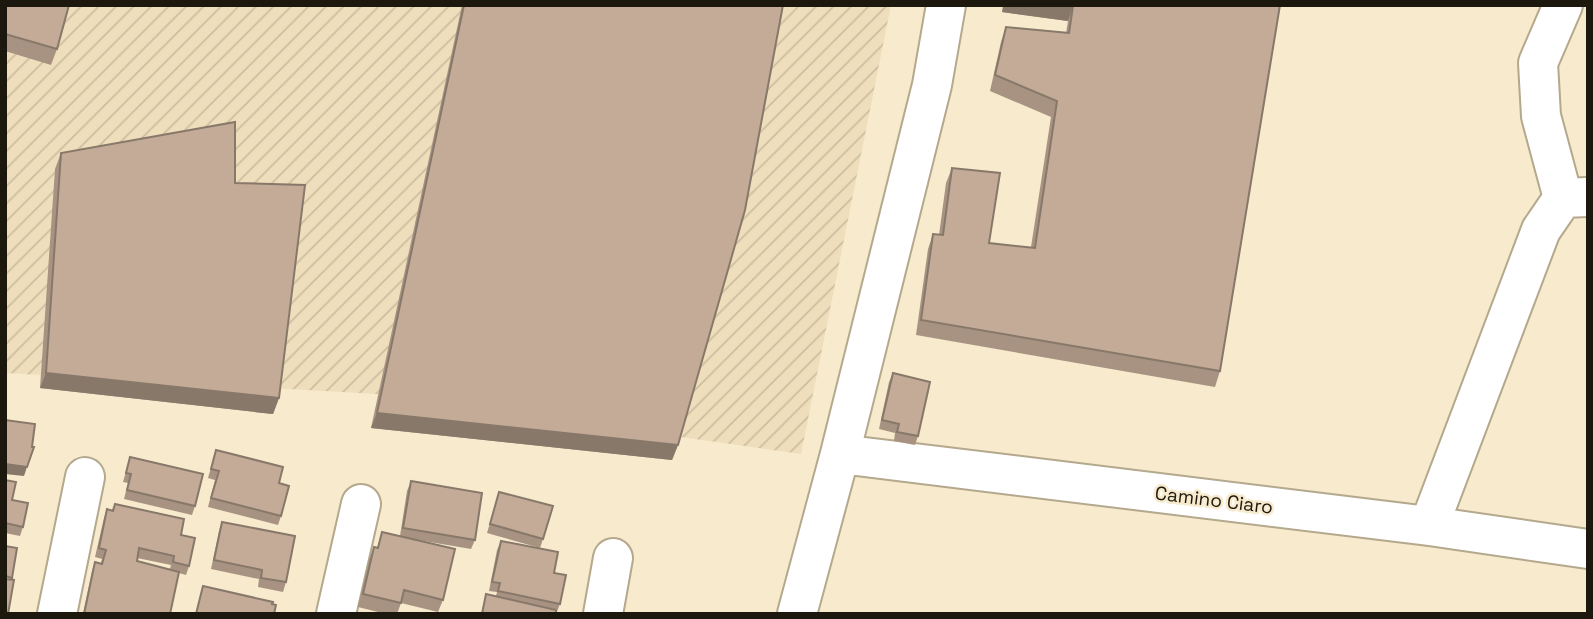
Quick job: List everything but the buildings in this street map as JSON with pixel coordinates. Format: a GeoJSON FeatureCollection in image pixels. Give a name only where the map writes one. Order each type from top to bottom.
{"type":"FeatureCollection","features":[{"type":"Feature","properties":{"kind":"street"},"geometry":{"type":"LineString","coordinates":[[797,614],[840,454],[932,85],[946,5]]}},
{"type":"Feature","properties":{"kind":"street"},"geometry":{"type":"LineString","coordinates":[[1429,526],[1541,230],[1576,197],[1541,116],[1538,63],[1563,5]]}},
{"type":"Feature","properties":{"kind":"street","name":"Camino Ciaro"},"geometry":{"type":"LineString","coordinates":[[840,454],[1429,526],[1588,549]]}},
{"type":"Feature","properties":{"kind":"street"},"geometry":{"type":"LineString","coordinates":[[57,614],[85,477]]}},
{"type":"Feature","properties":{"kind":"street"},"geometry":{"type":"LineString","coordinates":[[336,614],[361,504]]}},
{"type":"Feature","properties":{"kind":"street"},"geometry":{"type":"LineString","coordinates":[[603,614],[613,558]]}},
{"type":"Feature","properties":{"kind":"shaded area"},"geometry":{"type":"Polygon","coordinates":[[[5,5],[891,5],[801,454],[377,394],[5,373],[5,5]]]}}]}
